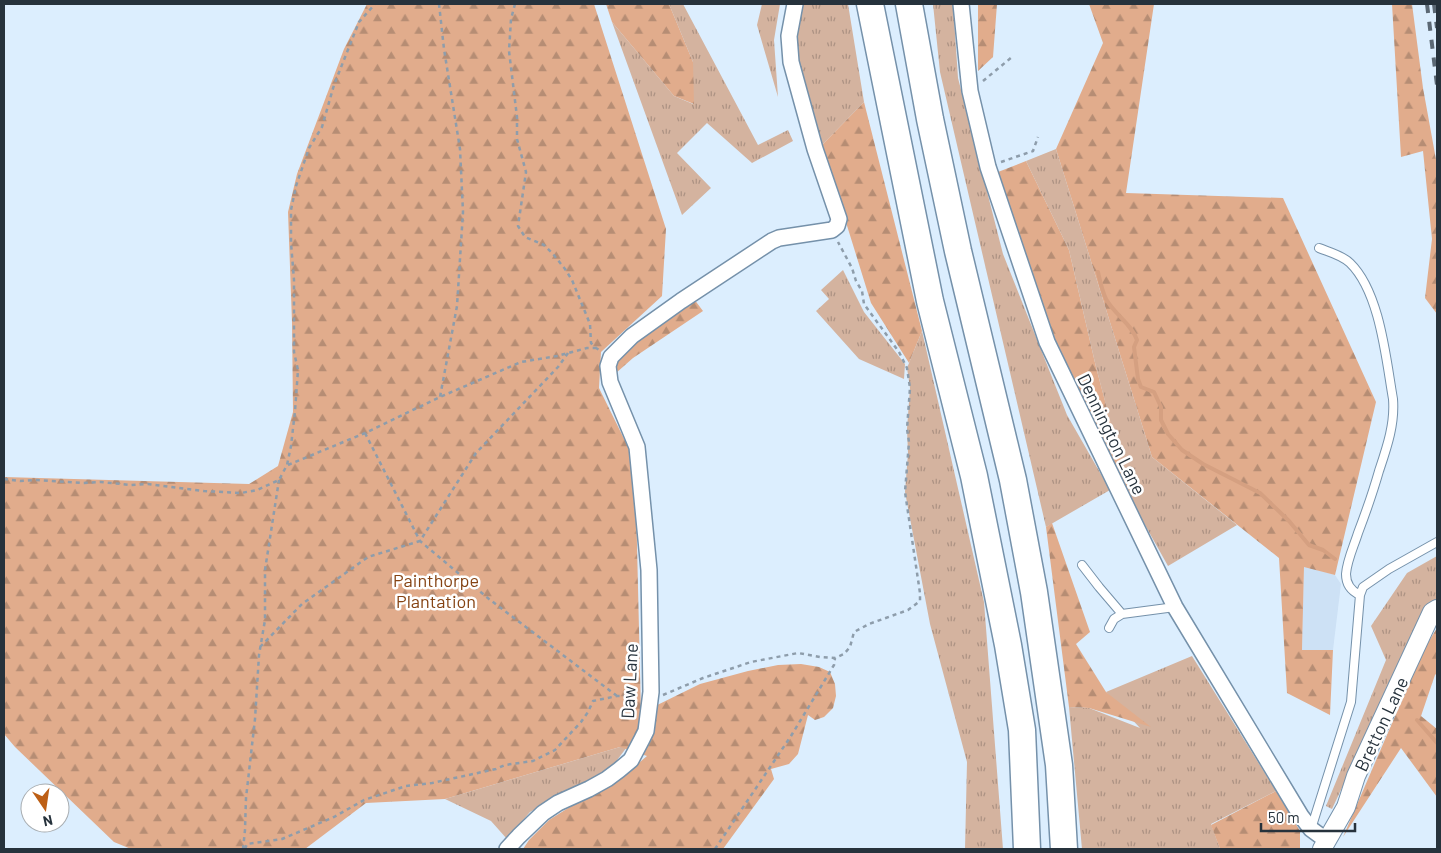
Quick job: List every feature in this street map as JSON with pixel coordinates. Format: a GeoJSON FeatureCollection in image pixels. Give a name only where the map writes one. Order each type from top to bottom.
{"type":"FeatureCollection","features":[{"type":"Feature","properties":{"kind":"highway"},"geometry":{"type":"LineString","coordinates":[[870,4],[930,301],[974,476],[1008,645],[1022,730],[1027,849]]}},
{"type":"Feature","properties":{"kind":"highway"},"geometry":{"type":"LineString","coordinates":[[910,4],[930,119],[958,251],[1013,480],[1034,592],[1059,765],[1064,849]]}},
{"type":"Feature","properties":{"kind":"street"},"geometry":{"type":"LineString","coordinates":[[611,357],[632,336],[681,301],[772,242],[779,238],[832,230],[837,226],[839,219],[815,148],[791,62],[789,36],[794,4]]}},
{"type":"Feature","properties":{"kind":"street","name":"Dennington Lane"},"geometry":{"type":"LineString","coordinates":[[961,4],[970,91],[988,167],[1047,342],[1175,607],[1301,816],[1324,844]]}},
{"type":"Feature","properties":{"kind":"street","name":"Daw Lane"},"geometry":{"type":"LineString","coordinates":[[507,849],[543,813],[558,803],[607,779],[630,760],[646,731],[651,700],[649,570],[637,447],[610,382],[608,366],[611,357]]}},
{"type":"Feature","properties":{"kind":"street","name":"Bretton Lane"},"geometry":{"type":"LineString","coordinates":[[1324,844],[1346,807],[1356,776],[1432,612],[1437,609]]}},
{"type":"Feature","properties":{"kind":"lane"},"geometry":{"type":"LineString","coordinates":[[1319,248],[1344,257],[1360,274],[1376,311],[1393,399],[1394,413],[1390,439],[1347,568],[1346,575],[1350,587],[1352,591],[1360,596]]}},
{"type":"Feature","properties":{"kind":"lane"},"geometry":{"type":"LineString","coordinates":[[1311,829],[1352,702],[1360,596],[1363,587],[1437,542]]}},
{"type":"Feature","properties":{"kind":"lane"},"geometry":{"type":"LineString","coordinates":[[1082,565],[1122,614]]}},
{"type":"Feature","properties":{"kind":"lane"},"geometry":{"type":"LineString","coordinates":[[1109,628],[1114,619],[1122,614],[1175,607]]}},
{"type":"Feature","properties":{"kind":"path"},"geometry":{"type":"LineString","coordinates":[[244,849],[246,798],[255,719],[260,647],[265,620],[265,570],[279,480],[287,465],[295,411],[298,370],[294,352],[294,280],[291,210],[299,175],[309,148],[322,126],[344,57],[359,22],[375,4]]}},
{"type":"Feature","properties":{"kind":"path"},"geometry":{"type":"LineString","coordinates":[[439,4],[444,49],[460,149],[463,212],[457,306],[440,397]]}},
{"type":"Feature","properties":{"kind":"path"},"geometry":{"type":"LineString","coordinates":[[514,4],[509,51],[517,117],[516,132],[526,172],[518,226],[525,238],[544,245],[566,269],[590,324],[591,343],[611,357]]}},
{"type":"Feature","properties":{"kind":"path"},"geometry":{"type":"LineString","coordinates":[[970,91],[1012,56]]}},
{"type":"Feature","properties":{"kind":"path"},"geometry":{"type":"LineString","coordinates":[[988,167],[1033,151],[1038,137]]}},
{"type":"Feature","properties":{"kind":"path"},"geometry":{"type":"LineString","coordinates":[[244,849],[247,844],[286,838],[334,817],[364,800],[399,788],[496,769],[505,764],[533,761],[555,750],[581,722],[593,700],[617,696],[636,696],[651,700],[703,678],[751,662],[798,653],[835,658],[844,654],[850,647],[854,632],[869,624],[908,610],[920,601],[905,492],[908,442],[906,429],[910,388],[907,368],[900,352],[864,304],[862,292],[852,268],[833,236],[832,230]]}},
{"type":"Feature","properties":{"kind":"path"},"geometry":{"type":"LineString","coordinates":[[287,465],[365,433],[440,397],[521,362],[568,354],[587,348],[596,348]]}},
{"type":"Feature","properties":{"kind":"path"},"geometry":{"type":"LineString","coordinates":[[260,647],[302,604],[368,556],[420,541],[476,453],[568,354]]}},
{"type":"Feature","properties":{"kind":"path"},"geometry":{"type":"LineString","coordinates":[[365,433],[420,541],[489,598],[617,696]]}},
{"type":"Feature","properties":{"kind":"path"},"geometry":{"type":"LineString","coordinates":[[4,480],[148,484],[204,491],[241,493],[257,490],[279,480]]}},
{"type":"Feature","properties":{"kind":"path"},"geometry":{"type":"LineString","coordinates":[[715,849],[791,736],[834,665],[835,658]]}},
{"type":"Feature","properties":{"kind":"shaded area"},"geometry":{"type":"Polygon","coordinates":[[[1304,566],[1335,575],[1341,584],[1333,650],[1302,651],[1304,566]]]}},
{"type":"Feature","properties":{"kind":"green space","name":"Painthorpe Plantation"},"geometry":{"type":"Polygon","coordinates":[[[367,4],[594,4],[666,229],[662,296],[601,352],[599,388],[635,461],[641,713],[700,684],[778,665],[801,664],[819,667],[830,672],[835,684],[836,696],[833,708],[824,717],[815,720],[808,715],[798,754],[789,764],[771,769],[774,779],[723,849],[523,849],[529,840],[549,820],[615,783],[647,756],[620,747],[445,799],[366,803],[305,849],[131,849],[114,842],[70,800],[70,783],[53,783],[4,734],[4,477],[249,484],[278,466],[293,412],[288,212],[297,174],[344,49],[367,4]]]}},
{"type":"Feature","properties":{"kind":"green space"},"geometry":{"type":"Polygon","coordinates":[[[606,4],[669,4],[693,62],[694,104],[674,96],[612,22],[606,4]]]}},
{"type":"Feature","properties":{"kind":"green space"},"geometry":{"type":"Polygon","coordinates":[[[669,4],[683,4],[758,145],[788,130],[793,141],[752,163],[707,123],[677,153],[711,188],[682,215],[612,22],[674,96],[693,104],[693,62],[669,4]]]}},
{"type":"Feature","properties":{"kind":"green space"},"geometry":{"type":"Polygon","coordinates":[[[762,4],[780,4],[774,40],[778,97],[757,25],[762,4]]]}},
{"type":"Feature","properties":{"kind":"green space"},"geometry":{"type":"Polygon","coordinates":[[[802,4],[848,4],[864,102],[822,145],[795,47],[802,4]]]}},
{"type":"Feature","properties":{"kind":"green space"},"geometry":{"type":"Polygon","coordinates":[[[933,4],[953,4],[958,78],[1003,254],[1067,415],[1110,490],[1046,527],[940,72],[933,4]]]}},
{"type":"Feature","properties":{"kind":"green space"},"geometry":{"type":"Polygon","coordinates":[[[978,4],[997,4],[993,57],[978,71],[978,4]]]}},
{"type":"Feature","properties":{"kind":"green space"},"geometry":{"type":"Polygon","coordinates":[[[1089,4],[1154,4],[1126,193],[1283,198],[1376,402],[1335,575],[1304,567],[1302,650],[1333,650],[1330,715],[1287,693],[1279,558],[1152,457],[1056,149],[1103,43],[1089,4]]]}},
{"type":"Feature","properties":{"kind":"green space"},"geometry":{"type":"Polygon","coordinates":[[[1392,4],[1412,4],[1423,88],[1437,165],[1437,314],[1425,298],[1432,239],[1423,151],[1401,157],[1392,4]]]}},
{"type":"Feature","properties":{"kind":"green space"},"geometry":{"type":"Polygon","coordinates":[[[864,102],[922,331],[909,363],[871,303],[822,145],[864,102]]]}},
{"type":"Feature","properties":{"kind":"green space"},"geometry":{"type":"Polygon","coordinates":[[[1056,149],[1152,457],[1237,525],[1168,566],[1131,500],[1096,367],[1069,250],[1026,161],[1056,149]]]}},
{"type":"Feature","properties":{"kind":"green space"},"geometry":{"type":"Polygon","coordinates":[[[1026,161],[1069,250],[1096,367],[1131,499],[1053,340],[998,172],[1026,161]]]}},
{"type":"Feature","properties":{"kind":"green space"},"geometry":{"type":"Polygon","coordinates":[[[843,270],[864,312],[905,364],[904,379],[859,359],[816,311],[829,299],[821,290],[843,270]]]}},
{"type":"Feature","properties":{"kind":"green space"},"geometry":{"type":"Polygon","coordinates":[[[694,299],[703,311],[633,358],[616,373],[615,361],[624,351],[694,299]]]}},
{"type":"Feature","properties":{"kind":"green space"},"geometry":{"type":"Polygon","coordinates":[[[922,331],[984,602],[1003,849],[965,849],[967,762],[930,624],[905,492],[910,388],[907,368],[922,331]]]}},
{"type":"Feature","properties":{"kind":"green space"},"geometry":{"type":"Polygon","coordinates":[[[1052,523],[1090,632],[1076,644],[1106,692],[1151,727],[1089,708],[1069,707],[1046,527],[1052,523]]]}},
{"type":"Feature","properties":{"kind":"green space"},"geometry":{"type":"Polygon","coordinates":[[[1437,556],[1437,599],[1427,606],[1332,809],[1326,806],[1386,660],[1371,626],[1407,573],[1437,556]]]}},
{"type":"Feature","properties":{"kind":"green space"},"geometry":{"type":"Polygon","coordinates":[[[1437,628],[1437,673],[1421,716],[1437,729],[1437,797],[1401,748],[1343,837],[1424,649],[1437,628]]]}},
{"type":"Feature","properties":{"kind":"green space"},"geometry":{"type":"Polygon","coordinates":[[[1192,656],[1276,791],[1211,824],[1220,849],[1082,849],[1069,707],[1089,708],[1140,728],[1106,692],[1192,656]]]}},
{"type":"Feature","properties":{"kind":"green space"},"geometry":{"type":"Polygon","coordinates":[[[620,747],[627,747],[611,768],[530,812],[507,839],[491,821],[445,799],[620,747]]]}},
{"type":"Feature","properties":{"kind":"green space"},"geometry":{"type":"Polygon","coordinates":[[[1276,791],[1300,831],[1300,849],[1220,849],[1211,825],[1276,791]]]}},
{"type":"Feature","properties":{"kind":"waterway"},"geometry":{"type":"LineString","coordinates":[[1098,272],[1106,299],[1131,329],[1137,340],[1134,347],[1138,379],[1141,387],[1154,392],[1161,407],[1161,420],[1168,434],[1182,450],[1203,464],[1260,493],[1289,521],[1309,545],[1323,550],[1335,559]]}},
{"type":"Feature","properties":{"kind":"waterway"},"geometry":{"type":"LineString","coordinates":[[1417,720],[1437,743]]}},
{"type":"Feature","properties":{"kind":"railway"},"geometry":{"type":"LineString","coordinates":[[1427,4],[1437,85]]}},
{"type":"Feature","properties":{"kind":"railway"},"geometry":{"type":"LineString","coordinates":[[1434,4],[1437,28]]}}]}
